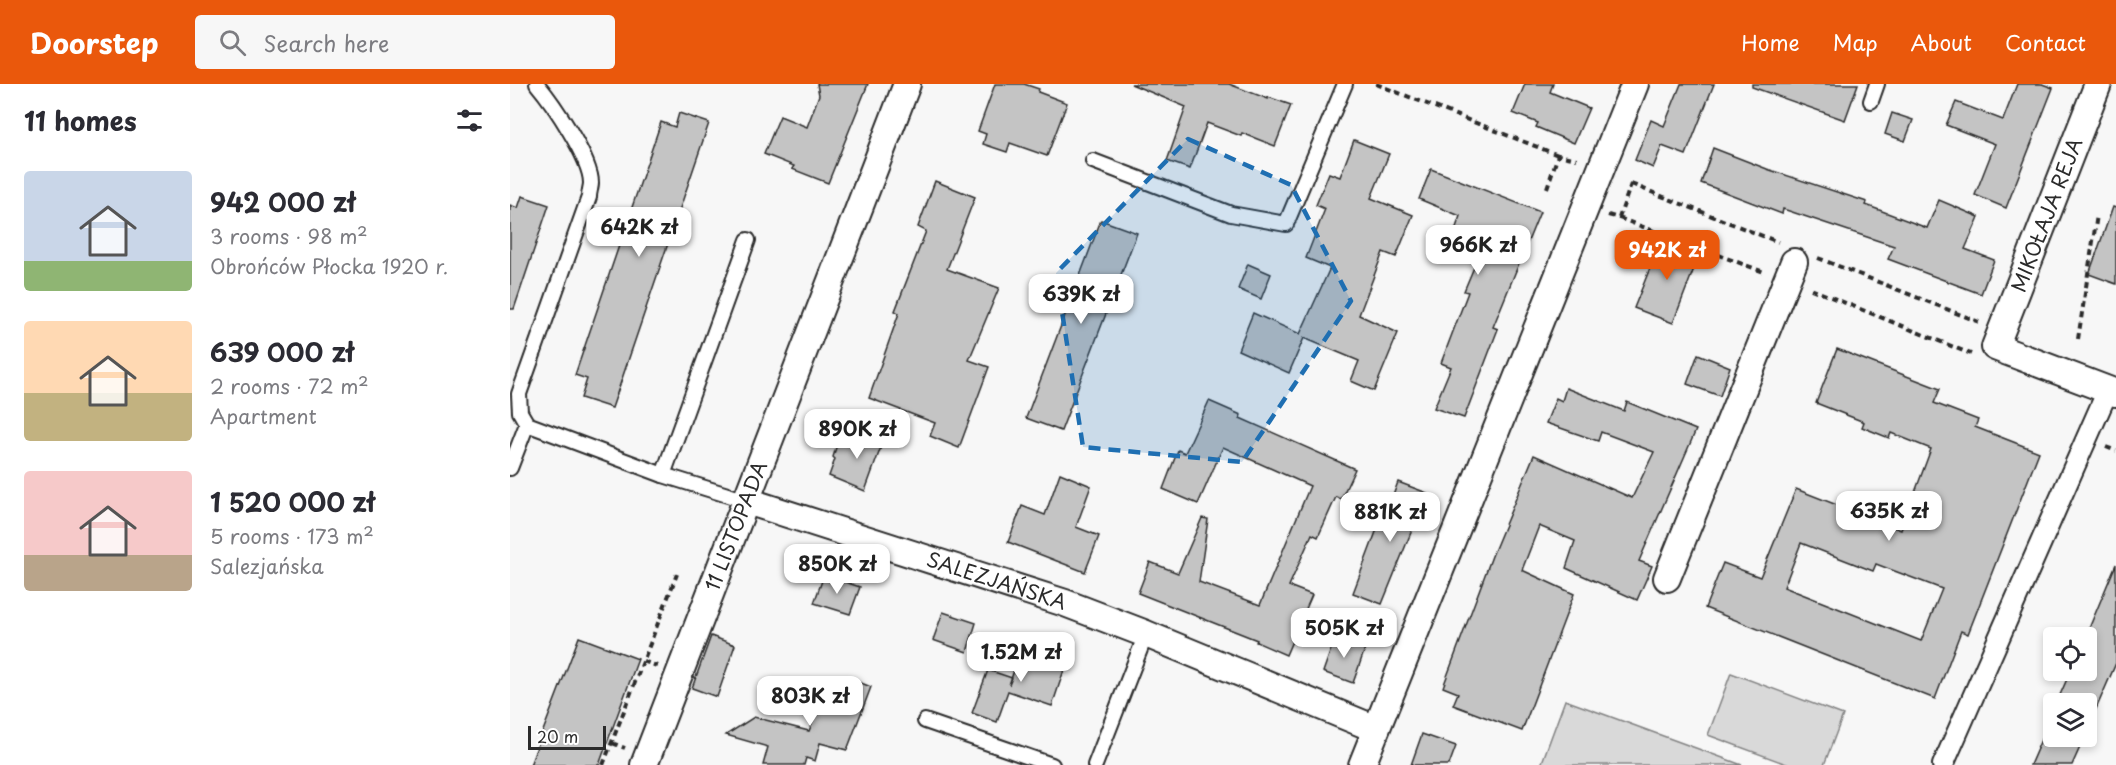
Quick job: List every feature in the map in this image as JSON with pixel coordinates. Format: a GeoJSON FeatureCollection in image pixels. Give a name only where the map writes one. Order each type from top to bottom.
{"type":"FeatureCollection","features":[{"type":"Feature","properties":{"kind":"street","name":"11 LISTOPADA"},"geometry":{"type":"LineString","coordinates":[[636,757],[747,501],[907,84]]}},
{"type":"Feature","properties":{"kind":"street"},"geometry":{"type":"LineString","coordinates":[[1362,765],[1635,84]]}},
{"type":"Feature","properties":{"kind":"street","name":"MIKOŁAJA REJA"},"geometry":{"type":"LineString","coordinates":[[1988,352],[2098,84]]}},
{"type":"Feature","properties":{"kind":"street"},"geometry":{"type":"LineString","coordinates":[[1668,578],[1791,271]]}},
{"type":"Feature","properties":{"kind":"street"},"geometry":{"type":"LineString","coordinates":[[1943,765],[2112,391],[1988,352]]}},
{"type":"Feature","properties":{"kind":"street","name":"SALEZJAŃSKA"},"geometry":{"type":"LineString","coordinates":[[747,501],[1065,603],[1376,729]]}},
{"type":"Feature","properties":{"kind":"lane"},"geometry":{"type":"LineString","coordinates":[[537,84],[563,119],[587,165],[591,182],[589,197],[519,394],[520,412],[527,424],[663,475],[747,501]]}},
{"type":"Feature","properties":{"kind":"lane"},"geometry":{"type":"LineString","coordinates":[[1093,160],[1231,214],[1286,224],[1345,84]]}},
{"type":"Feature","properties":{"kind":"lane"},"geometry":{"type":"LineString","coordinates":[[1871,101],[1877,84]]}},
{"type":"Feature","properties":{"kind":"lane"},"geometry":{"type":"LineString","coordinates":[[663,475],[748,240]]}},
{"type":"Feature","properties":{"kind":"lane"},"geometry":{"type":"LineString","coordinates":[[510,468],[527,424]]}},
{"type":"Feature","properties":{"kind":"lane"},"geometry":{"type":"LineString","coordinates":[[1095,765],[1146,634]]}},
{"type":"Feature","properties":{"kind":"lane"},"geometry":{"type":"LineString","coordinates":[[925,721],[1052,765]]}},
{"type":"Feature","properties":{"kind":"path"},"geometry":{"type":"LineString","coordinates":[[1376,84],[1558,155],[1583,160]]}},
{"type":"Feature","properties":{"kind":"path"},"geometry":{"type":"LineString","coordinates":[[1547,188],[1558,155]]}},
{"type":"Feature","properties":{"kind":"path"},"geometry":{"type":"LineString","coordinates":[[2078,339],[2097,214]]}},
{"type":"Feature","properties":{"kind":"path"},"geometry":{"type":"LineString","coordinates":[[1619,218],[1791,271],[1988,352]]}},
{"type":"Feature","properties":{"kind":"path"},"geometry":{"type":"LineString","coordinates":[[603,765],[677,574]]}},
{"type":"Feature","properties":{"kind":"path"},"geometry":{"type":"LineString","coordinates":[[644,661],[661,668]]}},
{"type":"Feature","properties":{"kind":"path"},"geometry":{"type":"LineString","coordinates":[[612,743],[636,757]]}},
{"type":"Feature","properties":{"kind":"highlighted area"},"geometry":{"type":"Polygon","coordinates":[[[1188,139],[1291,185],[1351,301],[1242,462],[1083,447],[1056,273],[1188,139]]]}},
{"type":"Feature","properties":{"kind":"shaded area"},"geometry":{"type":"Polygon","coordinates":[[[1731,673],[1843,715],[1824,765],[1789,765],[1708,735],[1731,673]]]}},
{"type":"Feature","properties":{"kind":"shaded area"},"geometry":{"type":"Polygon","coordinates":[[[1565,700],[1742,765],[1541,765],[1565,700]]]}},
{"type":"Feature","properties":{"kind":"building"},"geometry":{"type":"Polygon","coordinates":[[[817,84],[868,84],[828,183],[792,169],[794,166],[764,154],[780,116],[807,127],[819,95],[817,84]]]}},
{"type":"Feature","properties":{"kind":"building"},"geometry":{"type":"Polygon","coordinates":[[[995,84],[1024,84],[1067,103],[1047,156],[1010,143],[1007,152],[983,144],[986,134],[978,131],[995,84]]]}},
{"type":"Feature","properties":{"kind":"building"},"geometry":{"type":"Polygon","coordinates":[[[1131,84],[1229,84],[1291,105],[1275,146],[1207,123],[1190,169],[1167,161],[1186,107],[1131,84]]]}},
{"type":"Feature","properties":{"kind":"building"},"geometry":{"type":"Polygon","coordinates":[[[1525,84],[1553,84],[1550,92],[1589,108],[1574,143],[1536,127],[1538,123],[1513,113],[1525,84]]]}},
{"type":"Feature","properties":{"kind":"building"},"geometry":{"type":"Polygon","coordinates":[[[1681,84],[1714,84],[1686,155],[1662,146],[1653,168],[1635,160],[1651,120],[1664,126],[1681,84]]]}},
{"type":"Feature","properties":{"kind":"building"},"geometry":{"type":"Polygon","coordinates":[[[1752,84],[1858,84],[1845,120],[1752,87],[1752,84]]]}},
{"type":"Feature","properties":{"kind":"building"},"geometry":{"type":"Polygon","coordinates":[[[2017,84],[2042,84],[2053,88],[2006,208],[1975,195],[1995,144],[1946,125],[1956,102],[2003,120],[2017,84]]]}},
{"type":"Feature","properties":{"kind":"building"},"geometry":{"type":"Polygon","coordinates":[[[679,113],[709,123],[612,408],[581,398],[587,379],[575,375],[661,122],[675,127],[679,113]]]}},
{"type":"Feature","properties":{"kind":"building"},"geometry":{"type":"Polygon","coordinates":[[[1892,113],[1913,120],[1905,141],[1885,134],[1892,113]]]}},
{"type":"Feature","properties":{"kind":"building"},"geometry":{"type":"Polygon","coordinates":[[[1354,140],[1389,154],[1371,198],[1413,215],[1396,257],[1383,252],[1359,315],[1398,333],[1374,391],[1351,381],[1359,361],[1304,338],[1289,373],[1238,350],[1253,313],[1300,334],[1330,268],[1306,258],[1325,209],[1316,205],[1329,173],[1340,177],[1354,140]]]}},
{"type":"Feature","properties":{"kind":"building"},"geometry":{"type":"Polygon","coordinates":[[[1713,148],[1767,169],[1867,202],[1866,205],[1927,228],[1939,200],[1979,217],[1965,249],[1994,260],[1981,294],[1888,259],[1894,246],[1783,209],[1782,214],[1701,183],[1713,148]]]}},
{"type":"Feature","properties":{"kind":"building"},"geometry":{"type":"Polygon","coordinates":[[[1431,169],[1540,212],[1493,327],[1498,329],[1464,418],[1434,408],[1451,367],[1441,363],[1468,292],[1464,291],[1480,253],[1451,242],[1460,216],[1419,199],[1431,169]]]}},
{"type":"Feature","properties":{"kind":"building"},"geometry":{"type":"Polygon","coordinates":[[[935,181],[975,197],[947,269],[999,288],[969,360],[989,367],[959,448],[930,436],[935,423],[869,398],[899,313],[895,311],[926,231],[918,227],[935,181]]]}},
{"type":"Feature","properties":{"kind":"building"},"geometry":{"type":"Polygon","coordinates":[[[522,196],[549,205],[514,309],[510,309],[510,205],[518,208],[522,196]]]}},
{"type":"Feature","properties":{"kind":"building"},"geometry":{"type":"Polygon","coordinates":[[[2113,207],[2116,208],[2116,284],[2089,274],[2113,207]]]}},
{"type":"Feature","properties":{"kind":"building"},"geometry":{"type":"Polygon","coordinates":[[[1101,220],[1137,233],[1061,431],[1026,418],[1101,220]]]}},
{"type":"Feature","properties":{"kind":"building"},"geometry":{"type":"Polygon","coordinates":[[[1662,238],[1700,253],[1673,323],[1634,308],[1662,238]]]}},
{"type":"Feature","properties":{"kind":"building"},"geometry":{"type":"Polygon","coordinates":[[[1248,264],[1271,274],[1261,299],[1238,289],[1248,264]]]}},
{"type":"Feature","properties":{"kind":"building"},"geometry":{"type":"Polygon","coordinates":[[[1837,349],[1940,389],[1934,403],[1978,420],[1975,427],[2039,452],[1968,634],[1961,631],[1935,699],[1705,608],[1723,563],[1760,577],[1796,489],[1901,530],[1931,449],[1891,433],[1889,438],[1862,427],[1864,422],[1816,403],[1837,349]],[[1801,543],[1784,587],[1921,641],[1942,589],[1876,564],[1873,571],[1801,543]]]}},
{"type":"Feature","properties":{"kind":"building"},"geometry":{"type":"Polygon","coordinates":[[[1698,354],[1730,367],[1720,396],[1687,384],[1698,354]]]}},
{"type":"Feature","properties":{"kind":"building"},"geometry":{"type":"Polygon","coordinates":[[[1566,388],[1624,411],[1627,402],[1696,430],[1639,561],[1652,566],[1637,600],[1566,568],[1575,541],[1539,526],[1522,570],[1574,594],[1522,731],[1453,705],[1458,693],[1443,687],[1492,556],[1534,455],[1632,498],[1654,452],[1601,432],[1598,441],[1546,423],[1556,398],[1562,401],[1566,388]]]}},
{"type":"Feature","properties":{"kind":"building"},"geometry":{"type":"Polygon","coordinates":[[[1209,401],[1241,415],[1240,418],[1355,469],[1341,499],[1336,497],[1318,537],[1312,534],[1289,586],[1312,595],[1286,655],[1256,642],[1257,640],[1138,593],[1150,562],[1178,573],[1202,518],[1208,519],[1199,582],[1260,605],[1310,486],[1223,447],[1198,504],[1163,489],[1178,450],[1185,453],[1209,401]]]}},
{"type":"Feature","properties":{"kind":"building"},"geometry":{"type":"Polygon","coordinates":[[[868,429],[885,436],[865,491],[829,476],[839,438],[861,446],[868,429]]]}},
{"type":"Feature","properties":{"kind":"building"},"geometry":{"type":"Polygon","coordinates":[[[1060,473],[1091,486],[1076,527],[1099,536],[1085,572],[1008,542],[1022,506],[1045,515],[1060,473]]]}},
{"type":"Feature","properties":{"kind":"building"},"geometry":{"type":"Polygon","coordinates":[[[1398,482],[1427,493],[1382,604],[1353,593],[1388,500],[1391,501],[1398,482]]]}},
{"type":"Feature","properties":{"kind":"building"},"geometry":{"type":"Polygon","coordinates":[[[2116,564],[2116,663],[2097,707],[2097,693],[2061,693],[2066,681],[2097,681],[2097,627],[2090,627],[2116,564]]]}},
{"type":"Feature","properties":{"kind":"building"},"geometry":{"type":"Polygon","coordinates":[[[824,575],[860,587],[850,614],[814,603],[824,575]]]}},
{"type":"Feature","properties":{"kind":"building"},"geometry":{"type":"Polygon","coordinates":[[[943,612],[976,623],[967,652],[933,640],[943,612]]]}},
{"type":"Feature","properties":{"kind":"building"},"geometry":{"type":"Polygon","coordinates":[[[1336,635],[1366,646],[1353,683],[1323,672],[1336,635]]]}},
{"type":"Feature","properties":{"kind":"building"},"geometry":{"type":"Polygon","coordinates":[[[711,636],[735,645],[717,697],[692,688],[711,636]]]}},
{"type":"Feature","properties":{"kind":"building"},"geometry":{"type":"Polygon","coordinates":[[[579,637],[638,659],[599,765],[530,765],[579,637]]]}},
{"type":"Feature","properties":{"kind":"building"},"geometry":{"type":"Polygon","coordinates":[[[1022,647],[1067,661],[1052,706],[1008,691],[997,722],[972,713],[988,670],[1011,678],[1022,647]]]}},
{"type":"Feature","properties":{"kind":"building"},"geometry":{"type":"Polygon","coordinates":[[[841,675],[871,687],[847,750],[820,743],[815,761],[806,758],[804,765],[763,765],[768,747],[726,735],[754,717],[809,731],[825,690],[834,694],[841,675]]]}},
{"type":"Feature","properties":{"kind":"building"},"geometry":{"type":"Polygon","coordinates":[[[1422,734],[1456,746],[1449,765],[1411,765],[1422,734]]]}},
{"type":"Feature","properties":{"kind":"building"},"geometry":{"type":"Polygon","coordinates":[[[2043,735],[2043,747],[2080,747],[2072,765],[2030,765],[2043,735]]]}}]}
